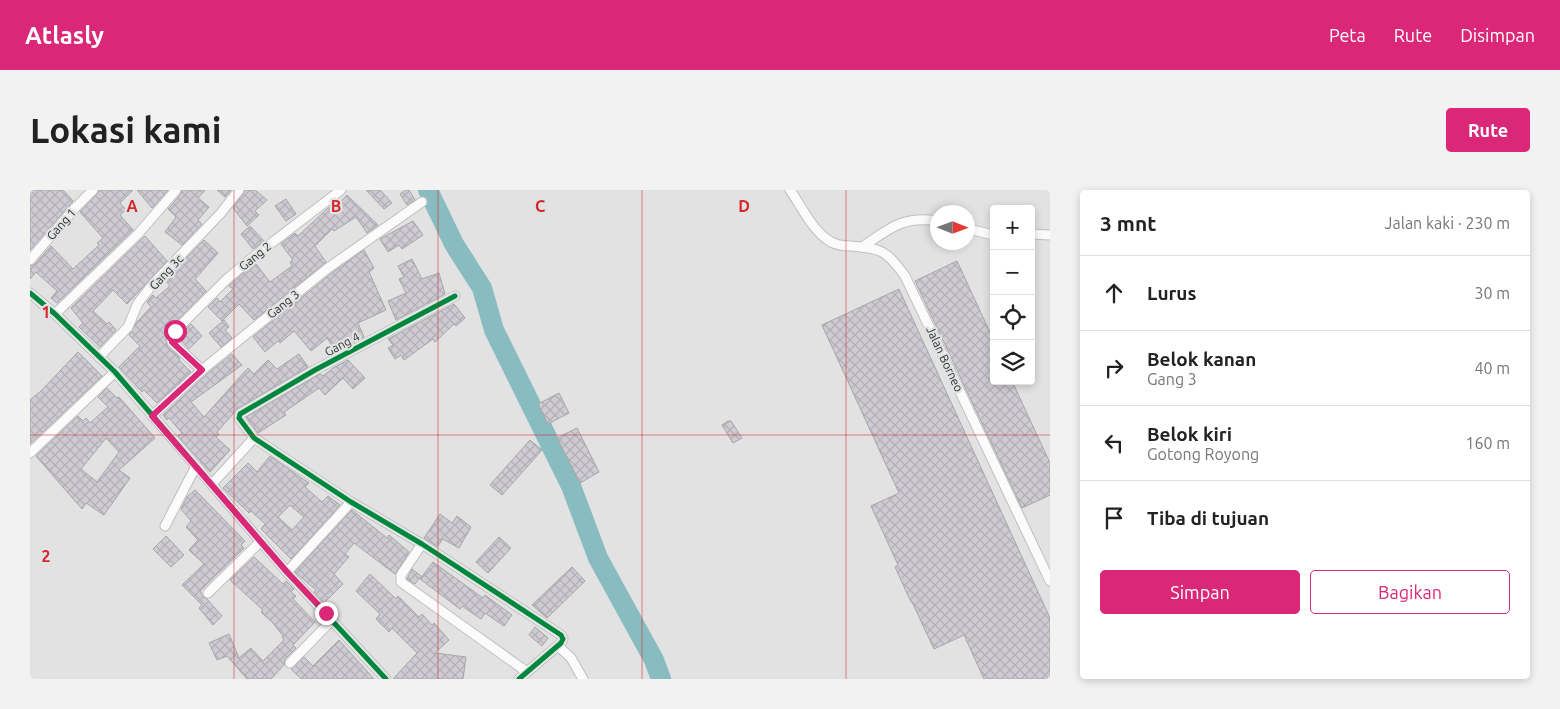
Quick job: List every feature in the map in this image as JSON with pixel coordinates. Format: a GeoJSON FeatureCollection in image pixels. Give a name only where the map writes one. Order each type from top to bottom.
{"type":"FeatureCollection","features":[{"type":"Feature","properties":{"kind":"street","name":"Gang 1"},"geometry":{"type":"LineString","coordinates":[[30,260],[93,190]]}},
{"type":"Feature","properties":{"kind":"street"},"geometry":{"type":"LineString","coordinates":[[55,314],[138,234],[176,190]]}},
{"type":"Feature","properties":{"kind":"street","name":"Gang 3c"},"geometry":{"type":"LineString","coordinates":[[100,357],[128,327],[138,303],[153,284],[221,213],[239,190]]}},
{"type":"Feature","properties":{"kind":"street","name":"Gang 2"},"geometry":{"type":"LineString","coordinates":[[202,370],[172,342],[171,335],[227,279],[341,190]]}},
{"type":"Feature","properties":{"kind":"street","name":"Jalan Borneo"},"geometry":{"type":"LineString","coordinates":[[790,190],[818,232],[825,239],[834,244],[885,252],[906,276],[1050,581]]}},
{"type":"Feature","properties":{"kind":"street","name":"Gang 3"},"geometry":{"type":"LineString","coordinates":[[152,416],[202,370],[328,268],[422,202]]}},
{"type":"Feature","properties":{"kind":"street"},"geometry":{"type":"LineString","coordinates":[[862,247],[899,223],[930,220]]}},
{"type":"Feature","properties":{"kind":"street"},"geometry":{"type":"LineString","coordinates":[[975,231],[990,235]]}},
{"type":"Feature","properties":{"kind":"street"},"geometry":{"type":"LineString","coordinates":[[1035,234],[1050,235]]}},
{"type":"Feature","properties":{"kind":"street"},"geometry":{"type":"LineString","coordinates":[[30,293],[55,314],[114,372],[287,572],[386,679]]}},
{"type":"Feature","properties":{"kind":"street","name":"Gang 4"},"geometry":{"type":"LineString","coordinates":[[254,438],[240,420],[240,414],[315,370],[455,296]]}},
{"type":"Feature","properties":{"kind":"street"},"geometry":{"type":"LineString","coordinates":[[30,453],[114,372]]}},
{"type":"Feature","properties":{"kind":"street"},"geometry":{"type":"LineString","coordinates":[[212,484],[254,438],[351,502],[422,544],[562,635],[562,641],[558,646],[519,679]]}},
{"type":"Feature","properties":{"kind":"street"},"geometry":{"type":"LineString","coordinates":[[165,526],[196,466]]}},
{"type":"Feature","properties":{"kind":"street"},"geometry":{"type":"LineString","coordinates":[[287,572],[351,502]]}},
{"type":"Feature","properties":{"kind":"street"},"geometry":{"type":"LineString","coordinates":[[208,592],[261,541]]}},
{"type":"Feature","properties":{"kind":"street"},"geometry":{"type":"LineString","coordinates":[[422,544],[401,575],[401,582],[527,672]]}},
{"type":"Feature","properties":{"kind":"street"},"geometry":{"type":"LineString","coordinates":[[290,662],[332,620]]}},
{"type":"Feature","properties":{"kind":"street"},"geometry":{"type":"LineString","coordinates":[[558,646],[572,658],[583,679]]}},
{"type":"Feature","properties":{"kind":"building"},"geometry":{"type":"Polygon","coordinates":[[[30,190],[63,190],[73,201],[30,250],[30,190]]]}},
{"type":"Feature","properties":{"kind":"building"},"geometry":{"type":"Polygon","coordinates":[[[99,190],[133,190],[120,203],[126,210],[120,215],[133,230],[57,303],[51,298],[57,291],[36,272],[30,279],[30,266],[35,264],[51,246],[73,269],[99,245],[97,243],[103,238],[80,212],[99,190]]]}},
{"type":"Feature","properties":{"kind":"building"},"geometry":{"type":"Polygon","coordinates":[[[137,190],[168,190],[152,208],[137,190]]]}},
{"type":"Feature","properties":{"kind":"building"},"geometry":{"type":"Polygon","coordinates":[[[182,190],[205,190],[198,198],[209,207],[198,220],[202,224],[182,245],[165,232],[176,217],[168,209],[181,194],[182,190]]]}},
{"type":"Feature","properties":{"kind":"building"},"geometry":{"type":"Polygon","coordinates":[[[217,190],[231,190],[225,197],[217,190]]]}},
{"type":"Feature","properties":{"kind":"building"},"geometry":{"type":"Polygon","coordinates":[[[245,190],[255,190],[267,200],[255,211],[259,215],[247,226],[233,208],[245,190]]]}},
{"type":"Feature","properties":{"kind":"building"},"geometry":{"type":"Polygon","coordinates":[[[366,190],[380,190],[392,203],[384,209],[366,190]]]}},
{"type":"Feature","properties":{"kind":"building"},"geometry":{"type":"Polygon","coordinates":[[[409,190],[415,200],[407,205],[400,194],[409,190]]]}},
{"type":"Feature","properties":{"kind":"building"},"geometry":{"type":"Polygon","coordinates":[[[347,195],[378,225],[367,233],[356,217],[334,231],[332,229],[315,246],[326,262],[254,320],[239,304],[222,321],[208,307],[217,298],[220,302],[233,289],[229,286],[255,263],[270,282],[292,266],[290,262],[293,260],[281,244],[295,233],[298,236],[330,206],[333,210],[347,195]]]}},
{"type":"Feature","properties":{"kind":"building"},"geometry":{"type":"Polygon","coordinates":[[[286,199],[296,214],[286,221],[275,206],[286,199]]]}},
{"type":"Feature","properties":{"kind":"building"},"geometry":{"type":"Polygon","coordinates":[[[413,221],[423,235],[402,249],[399,245],[388,252],[380,239],[413,221]]]}},
{"type":"Feature","properties":{"kind":"building"},"geometry":{"type":"Polygon","coordinates":[[[250,226],[264,241],[253,249],[241,234],[250,226]]]}},
{"type":"Feature","properties":{"kind":"building"},"geometry":{"type":"Polygon","coordinates":[[[145,236],[167,261],[127,304],[113,290],[93,311],[107,324],[109,322],[116,330],[100,347],[79,327],[83,323],[71,308],[145,236]]]}},
{"type":"Feature","properties":{"kind":"building"},"geometry":{"type":"Polygon","coordinates":[[[204,240],[218,253],[195,279],[206,291],[165,333],[167,346],[191,372],[157,403],[144,390],[142,392],[119,367],[140,346],[129,335],[137,322],[151,307],[147,302],[153,295],[156,298],[170,286],[165,280],[204,240]]]}},
{"type":"Feature","properties":{"kind":"building"},"geometry":{"type":"Polygon","coordinates":[[[364,250],[374,268],[369,272],[386,310],[358,323],[364,337],[336,352],[327,338],[311,351],[294,331],[280,343],[278,341],[265,352],[253,337],[332,273],[364,250]]]}},
{"type":"Feature","properties":{"kind":"building"},"geometry":{"type":"Polygon","coordinates":[[[412,259],[422,279],[439,273],[445,294],[396,320],[388,301],[406,293],[399,279],[404,277],[398,266],[412,259]]]}},
{"type":"Feature","properties":{"kind":"building"},"geometry":{"type":"Polygon","coordinates":[[[957,261],[990,332],[990,385],[1014,385],[1050,463],[1050,495],[1022,508],[915,281],[957,261]]]}},
{"type":"Feature","properties":{"kind":"building"},"geometry":{"type":"Polygon","coordinates":[[[899,289],[1050,618],[1050,679],[984,679],[964,635],[934,649],[895,567],[898,565],[871,506],[899,493],[822,325],[899,289]]]}},
{"type":"Feature","properties":{"kind":"building"},"geometry":{"type":"Polygon","coordinates":[[[454,304],[465,318],[456,326],[454,324],[435,342],[433,339],[404,360],[401,355],[395,359],[388,348],[393,345],[388,339],[454,304]]]}},
{"type":"Feature","properties":{"kind":"building"},"geometry":{"type":"Polygon","coordinates":[[[224,320],[229,327],[225,330],[232,338],[221,347],[209,333],[224,320]]]}},
{"type":"Feature","properties":{"kind":"building"},"geometry":{"type":"Polygon","coordinates":[[[191,324],[202,336],[189,349],[178,337],[191,324]]]}},
{"type":"Feature","properties":{"kind":"building"},"geometry":{"type":"Polygon","coordinates":[[[78,352],[102,376],[30,444],[30,400],[78,352]]]}},
{"type":"Feature","properties":{"kind":"building"},"geometry":{"type":"Polygon","coordinates":[[[232,354],[242,365],[191,402],[204,417],[248,368],[254,374],[268,360],[277,369],[299,354],[308,367],[235,410],[217,432],[219,434],[216,437],[230,450],[210,472],[178,436],[182,433],[169,418],[167,420],[163,415],[232,354]]]}},
{"type":"Feature","properties":{"kind":"building"},"geometry":{"type":"Polygon","coordinates":[[[348,360],[365,378],[353,389],[343,378],[325,395],[319,388],[284,412],[286,415],[258,433],[246,417],[318,375],[321,374],[323,376],[348,360]]]}},
{"type":"Feature","properties":{"kind":"building"},"geometry":{"type":"Polygon","coordinates":[[[107,388],[117,398],[119,397],[155,438],[119,470],[130,478],[104,515],[86,503],[82,509],[36,456],[78,416],[83,421],[86,418],[90,423],[108,407],[98,397],[107,388]],[[106,438],[81,469],[97,482],[119,452],[106,438]]]}},
{"type":"Feature","properties":{"kind":"building"},"geometry":{"type":"Polygon","coordinates":[[[559,393],[569,413],[548,424],[538,404],[559,393]]]}},
{"type":"Feature","properties":{"kind":"building"},"geometry":{"type":"Polygon","coordinates":[[[731,421],[742,438],[733,443],[722,425],[731,421]]]}},
{"type":"Feature","properties":{"kind":"building"},"geometry":{"type":"Polygon","coordinates":[[[577,428],[599,472],[580,483],[557,438],[577,428]]]}},
{"type":"Feature","properties":{"kind":"building"},"geometry":{"type":"Polygon","coordinates":[[[530,440],[542,450],[502,495],[490,485],[530,440]]]}},
{"type":"Feature","properties":{"kind":"building"},"geometry":{"type":"Polygon","coordinates":[[[270,456],[309,483],[305,487],[322,502],[328,496],[340,505],[291,559],[261,529],[265,524],[251,511],[249,513],[223,488],[248,463],[257,472],[270,456]],[[290,505],[278,517],[292,530],[304,517],[290,505]]]}},
{"type":"Feature","properties":{"kind":"building"},"geometry":{"type":"Polygon","coordinates":[[[195,490],[245,541],[241,545],[244,548],[200,591],[203,597],[222,616],[213,625],[199,608],[202,605],[182,585],[204,564],[189,550],[198,540],[186,527],[191,521],[181,509],[187,497],[195,490]]]}},
{"type":"Feature","properties":{"kind":"building"},"geometry":{"type":"Polygon","coordinates":[[[352,510],[387,538],[389,535],[409,552],[395,574],[354,543],[345,554],[349,557],[334,574],[343,584],[324,603],[314,592],[316,590],[295,572],[352,510]]]}},
{"type":"Feature","properties":{"kind":"building"},"geometry":{"type":"Polygon","coordinates":[[[440,514],[452,523],[457,516],[471,527],[459,548],[443,539],[437,547],[424,538],[440,514]]]}},
{"type":"Feature","properties":{"kind":"building"},"geometry":{"type":"Polygon","coordinates":[[[166,536],[184,555],[171,567],[153,549],[166,536]]]}},
{"type":"Feature","properties":{"kind":"building"},"geometry":{"type":"Polygon","coordinates":[[[499,537],[511,548],[488,573],[476,562],[499,537]]]}},
{"type":"Feature","properties":{"kind":"building"},"geometry":{"type":"Polygon","coordinates":[[[254,557],[283,584],[286,581],[294,589],[291,592],[296,596],[293,599],[315,622],[293,645],[296,648],[285,659],[284,665],[271,679],[247,679],[227,656],[217,660],[209,643],[229,634],[239,658],[251,648],[263,661],[284,640],[273,623],[261,612],[263,610],[230,580],[254,557]]]}},
{"type":"Feature","properties":{"kind":"building"},"geometry":{"type":"Polygon","coordinates":[[[433,562],[483,598],[485,595],[512,615],[504,626],[485,613],[481,619],[462,606],[460,609],[420,579],[433,562]]]}},
{"type":"Feature","properties":{"kind":"building"},"geometry":{"type":"Polygon","coordinates":[[[572,567],[585,581],[547,618],[532,605],[572,567]]]}},
{"type":"Feature","properties":{"kind":"building"},"geometry":{"type":"Polygon","coordinates":[[[412,569],[421,576],[415,584],[407,579],[412,569]]]}},
{"type":"Feature","properties":{"kind":"building"},"geometry":{"type":"Polygon","coordinates":[[[370,574],[396,599],[398,596],[419,617],[422,614],[432,625],[434,623],[449,640],[435,653],[466,657],[463,679],[393,679],[417,653],[392,628],[389,632],[376,619],[380,614],[356,591],[370,574]]]}},
{"type":"Feature","properties":{"kind":"building"},"geometry":{"type":"Polygon","coordinates":[[[535,627],[548,638],[542,646],[529,635],[535,627]]]}},
{"type":"Feature","properties":{"kind":"building"},"geometry":{"type":"Polygon","coordinates":[[[339,640],[374,679],[301,679],[291,669],[304,657],[313,666],[339,640]]]}},
{"type":"Feature","properties":{"kind":"waterway"},"geometry":{"type":"LineString","coordinates":[[428,190],[454,244],[482,288],[494,330],[571,486],[598,558],[654,660],[661,679]]}},
{"type":"Feature","properties":{"kind":"cycle path"},"geometry":{"type":"LineString","coordinates":[[30,293],[55,314],[115,372],[287,572],[386,679]]}},
{"type":"Feature","properties":{"kind":"cycle path"},"geometry":{"type":"LineString","coordinates":[[455,296],[315,370],[240,414],[239,418],[254,438],[351,502],[422,544],[561,635],[563,639],[561,643],[519,679]]}},
{"type":"Feature","properties":{"kind":"route"},"geometry":{"type":"LineString","coordinates":[[175,331],[171,335],[172,342],[202,370],[152,416],[251,528],[287,572],[326,613]]}}]}
